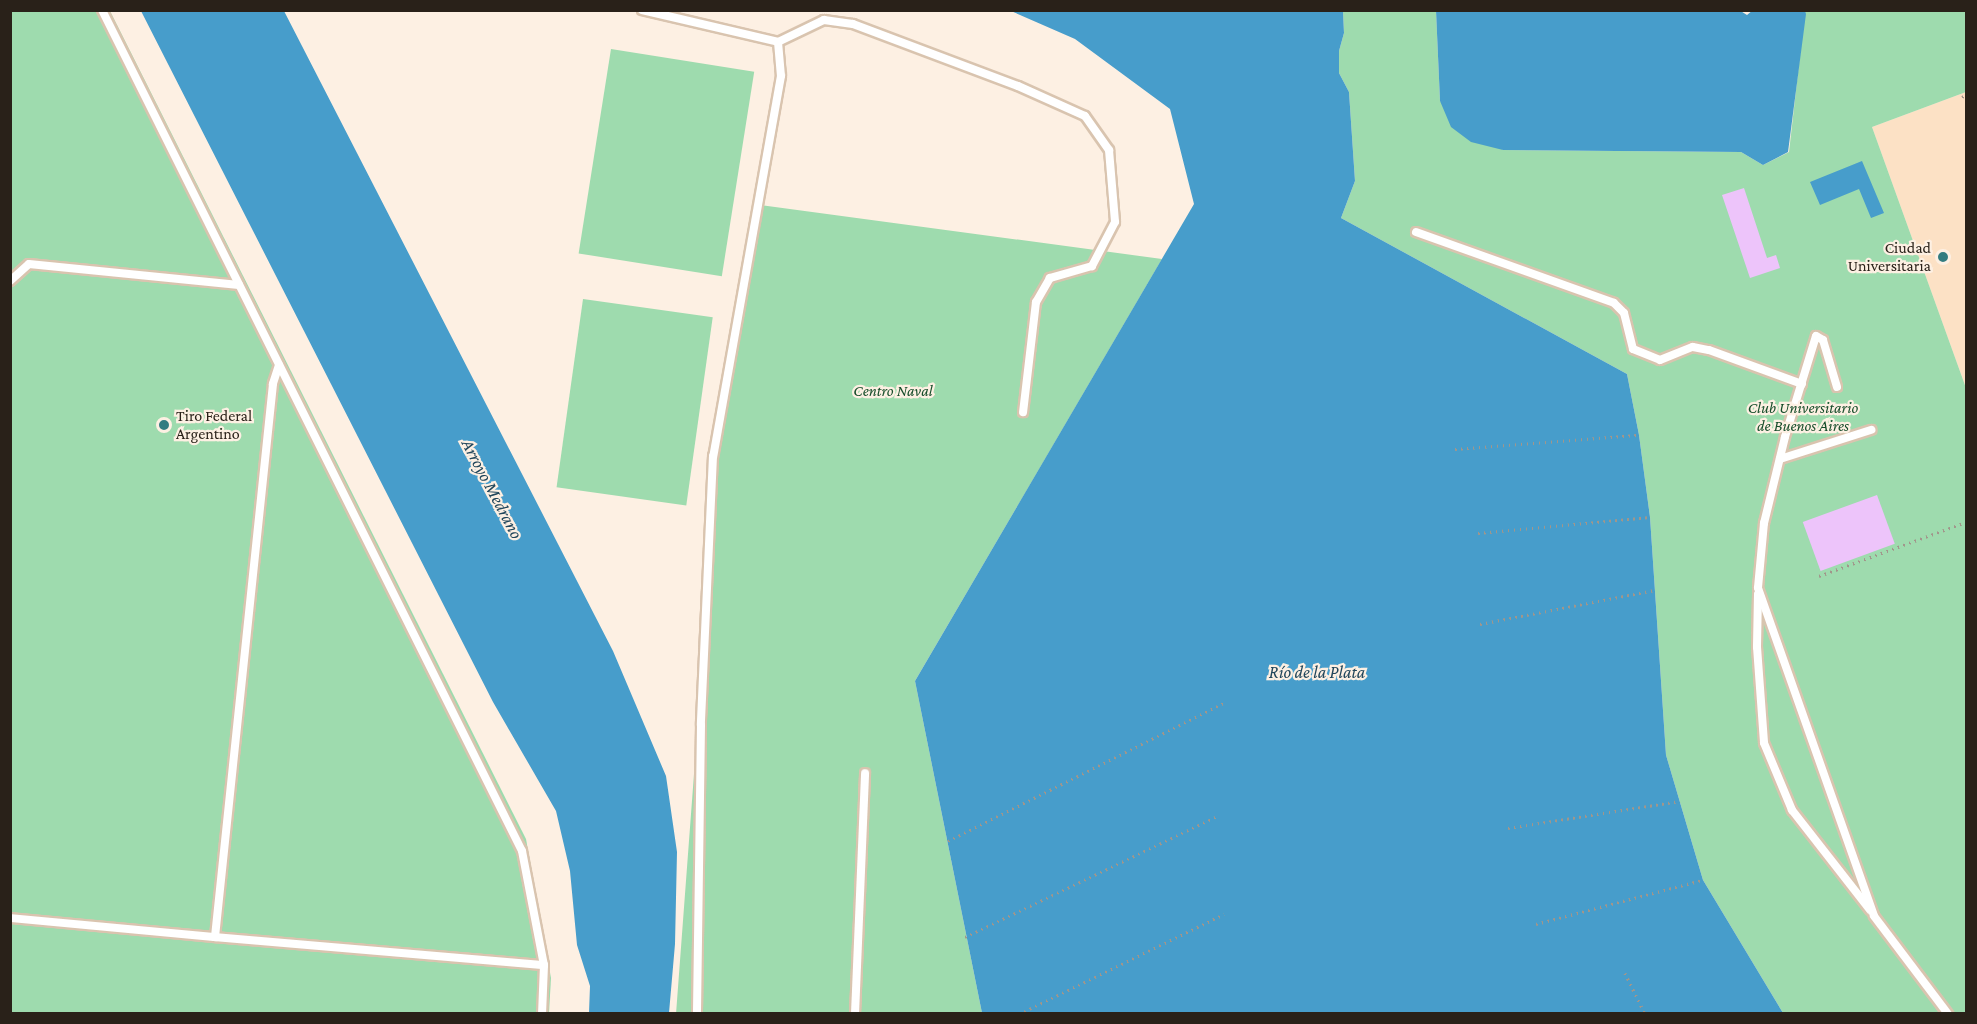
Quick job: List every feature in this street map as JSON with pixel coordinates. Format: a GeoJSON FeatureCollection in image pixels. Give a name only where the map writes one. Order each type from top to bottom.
{"type":"FeatureCollection","features":[{"type":"Feature","properties":{"kind":"lane"},"geometry":{"type":"LineString","coordinates":[[102,10],[522,851],[544,965],[542,1014]]}},
{"type":"Feature","properties":{"kind":"lane"},"geometry":{"type":"LineString","coordinates":[[642,10],[778,42],[824,20],[853,24],[1018,86],[1085,116],[1109,150],[1115,222],[1092,266],[1050,278],[1036,302],[1023,412]]}},
{"type":"Feature","properties":{"kind":"lane"},"geometry":{"type":"LineString","coordinates":[[697,1014],[701,725],[713,456],[781,76],[778,42]]}},
{"type":"Feature","properties":{"kind":"lane"},"geometry":{"type":"LineString","coordinates":[[1416,232],[1614,303],[1624,314],[1633,349],[1660,360],[1693,347],[1709,350],[1802,384]]}},
{"type":"Feature","properties":{"kind":"lane"},"geometry":{"type":"LineString","coordinates":[[10,281],[28,264],[239,285]]}},
{"type":"Feature","properties":{"kind":"lane"},"geometry":{"type":"LineString","coordinates":[[1837,387],[1823,340],[1816,336],[1764,523],[1758,588],[1757,647],[1764,743],[1792,810],[1948,1014]]}},
{"type":"Feature","properties":{"kind":"lane"},"geometry":{"type":"LineString","coordinates":[[215,937],[273,384],[279,364]]}},
{"type":"Feature","properties":{"kind":"lane"},"geometry":{"type":"LineString","coordinates":[[1780,459],[1871,430]]}},
{"type":"Feature","properties":{"kind":"lane"},"geometry":{"type":"LineString","coordinates":[[1758,588],[1874,916]]}},
{"type":"Feature","properties":{"kind":"lane"},"geometry":{"type":"LineString","coordinates":[[855,1014],[865,773]]}},
{"type":"Feature","properties":{"kind":"lane"},"geometry":{"type":"LineString","coordinates":[[10,918],[544,965]]}},
{"type":"Feature","properties":{"kind":"path"},"geometry":{"type":"LineString","coordinates":[[1962,97],[1966,95]]}},
{"type":"Feature","properties":{"kind":"path"},"geometry":{"type":"LineString","coordinates":[[1455,449],[1639,435]]}},
{"type":"Feature","properties":{"kind":"path"},"geometry":{"type":"LineString","coordinates":[[1478,533],[1650,517]]}},
{"type":"Feature","properties":{"kind":"path"},"geometry":{"type":"LineString","coordinates":[[1820,576],[1966,522]]}},
{"type":"Feature","properties":{"kind":"path"},"geometry":{"type":"LineString","coordinates":[[1480,624],[1655,590]]}},
{"type":"Feature","properties":{"kind":"path"},"geometry":{"type":"LineString","coordinates":[[948,841],[1226,702]]}},
{"type":"Feature","properties":{"kind":"path"},"geometry":{"type":"LineString","coordinates":[[1508,828],[1680,801]]}},
{"type":"Feature","properties":{"kind":"path"},"geometry":{"type":"LineString","coordinates":[[965,937],[1217,816]]}},
{"type":"Feature","properties":{"kind":"path"},"geometry":{"type":"LineString","coordinates":[[1536,924],[1703,880]]}},
{"type":"Feature","properties":{"kind":"path"},"geometry":{"type":"LineString","coordinates":[[1019,1014],[1224,914]]}},
{"type":"Feature","properties":{"kind":"path"},"geometry":{"type":"LineString","coordinates":[[1625,973],[1645,1014]]}},
{"type":"Feature","properties":{"kind":"shaded area","name":"Ciudad Universitaria"},"geometry":{"type":"Polygon","coordinates":[[[1966,92],[1966,388],[1872,127],[1966,92]]]}},
{"type":"Feature","properties":{"kind":"green space","name":"Tiro Federal Argentino"},"geometry":{"type":"Polygon","coordinates":[[[10,11],[110,11],[526,839],[551,978],[549,1013],[11,1013],[10,11]]]}},
{"type":"Feature","properties":{"kind":"green space","name":"Club Universitario de Buenos Aires"},"geometry":{"type":"Polygon","coordinates":[[[1343,11],[1436,11],[1440,101],[1503,150],[1741,152],[1763,165],[1789,152],[1805,11],[1966,11],[1966,92],[1872,127],[1966,388],[1966,1013],[1783,1013],[1703,880],[1666,755],[1650,517],[1639,435],[1627,374],[1341,218],[1355,181],[1349,92],[1339,73],[1339,51],[1344,33],[1343,11]]]}},
{"type":"Feature","properties":{"kind":"green space"},"geometry":{"type":"Polygon","coordinates":[[[611,49],[754,72],[722,276],[579,253],[611,49]]]}},
{"type":"Feature","properties":{"kind":"green space","name":"Centro Naval"},"geometry":{"type":"Polygon","coordinates":[[[753,204],[1162,259],[915,681],[982,1013],[676,1014],[718,454],[753,204]]]}},
{"type":"Feature","properties":{"kind":"green space"},"geometry":{"type":"Polygon","coordinates":[[[583,299],[713,317],[686,505],[557,487],[583,299]]]}},
{"type":"Feature","properties":{"kind":"water"},"geometry":{"type":"Polygon","coordinates":[[[1739,10],[1747,15],[1753,10],[1805,11],[1806,14],[1788,152],[1763,165],[1741,152],[1503,150],[1471,142],[1451,127],[1440,101],[1436,11],[1739,10]]]}},
{"type":"Feature","properties":{"kind":"water","name":"Arroyo Medrano"},"geometry":{"type":"Polygon","coordinates":[[[141,11],[284,11],[613,651],[666,776],[677,852],[675,944],[669,1013],[589,1013],[590,986],[577,945],[570,871],[556,811],[493,702],[141,11]]]}},
{"type":"Feature","properties":{"kind":"water","name":"Río de la Plata"},"geometry":{"type":"Polygon","coordinates":[[[1011,11],[1343,11],[1344,33],[1339,51],[1339,73],[1349,92],[1355,181],[1341,218],[1627,374],[1639,435],[1650,517],[1666,755],[1703,880],[1783,1013],[982,1013],[915,681],[1194,204],[1170,109],[1075,39],[1011,11]]]}},
{"type":"Feature","properties":{"kind":"water"},"geometry":{"type":"Polygon","coordinates":[[[1862,161],[1884,213],[1871,218],[1859,189],[1820,205],[1810,182],[1862,161]]]}},
{"type":"Feature","properties":{"kind":"building"},"geometry":{"type":"Polygon","coordinates":[[[1744,188],[1767,258],[1776,255],[1780,268],[1750,278],[1722,195],[1744,188]]]}},
{"type":"Feature","properties":{"kind":"building"},"geometry":{"type":"Polygon","coordinates":[[[1877,495],[1895,544],[1821,571],[1803,522],[1877,495]]]}},
{"type":"Feature","properties":{"kind":"place","name":"Ciudad Universitaria"},"geometry":{"type":"Point","coordinates":[1943,257]}},
{"type":"Feature","properties":{"kind":"place","name":"Tiro Federal Argentino"},"geometry":{"type":"Point","coordinates":[164,425]}}]}
